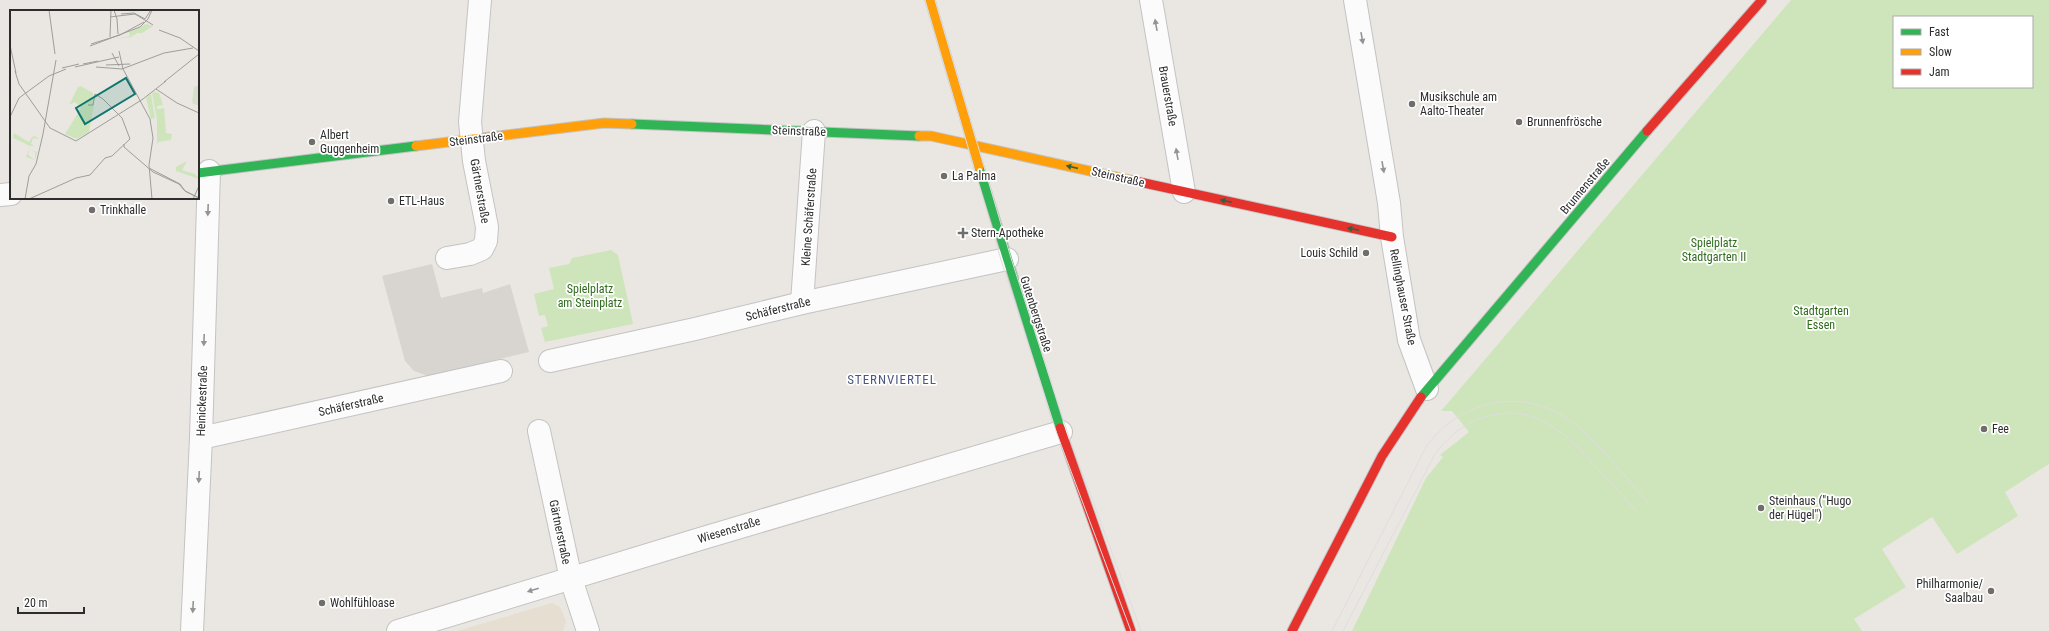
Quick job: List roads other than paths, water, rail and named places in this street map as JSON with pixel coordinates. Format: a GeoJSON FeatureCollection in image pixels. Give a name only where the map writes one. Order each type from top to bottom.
{"type":"FeatureCollection","features":[{"type":"Feature","properties":{"kind":"street","name":"Gärtnerstraße"},"geometry":{"type":"LineString","coordinates":[[447,258],[470,254],[482,249],[486,241],[487,226],[470,122],[480,0]]}},
{"type":"Feature","properties":{"kind":"street","name":"Gutenbergstraße"},"geometry":{"type":"LineString","coordinates":[[930,0],[1007,259],[1062,432],[1095,534],[1131,631]]}},
{"type":"Feature","properties":{"kind":"street","name":"Brauerstraße"},"geometry":{"type":"LineString","coordinates":[[1151,0],[1184,192]]}},
{"type":"Feature","properties":{"kind":"street","name":"Rellinghauser Straße"},"geometry":{"type":"LineString","coordinates":[[1355,0],[1389,203],[1392,238],[1409,340],[1427,389]]}},
{"type":"Feature","properties":{"kind":"street","name":"Brunnenstraße"},"geometry":{"type":"LineString","coordinates":[[1427,389],[1678,95],[1762,0]]}},
{"type":"Feature","properties":{"kind":"street","name":"Steinstraße"},"geometry":{"type":"LineString","coordinates":[[204,172],[604,123],[931,136],[1392,238]]}},
{"type":"Feature","properties":{"kind":"street","name":"Kleine Schäferstraße"},"geometry":{"type":"LineString","coordinates":[[802,303],[814,132]]}},
{"type":"Feature","properties":{"kind":"street","name":"Heinickestraße"},"geometry":{"type":"LineString","coordinates":[[192,631],[201,438],[204,172]]}},
{"type":"Feature","properties":{"kind":"street"},"geometry":{"type":"LineString","coordinates":[[0,195],[10,194]]}},
{"type":"Feature","properties":{"kind":"street","name":"Schäferstraße"},"geometry":{"type":"LineString","coordinates":[[550,361],[695,329],[802,303],[1007,259]]}},
{"type":"Feature","properties":{"kind":"street","name":"Schäferstraße"},"geometry":{"type":"LineString","coordinates":[[201,438],[501,371]]}},
{"type":"Feature","properties":{"kind":"street"},"geometry":{"type":"LineString","coordinates":[[1292,631],[1382,456],[1427,389]]}},
{"type":"Feature","properties":{"kind":"street","name":"Gärtnerstraße"},"geometry":{"type":"LineString","coordinates":[[539,431],[571,579],[588,631]]}},
{"type":"Feature","properties":{"kind":"street","name":"Wiesenstraße"},"geometry":{"type":"LineString","coordinates":[[398,631],[1062,432]]}},
{"type":"Feature","properties":{"kind":"tram line"},"geometry":{"type":"LineString","coordinates":[[925,0],[1001,260],[1057,434],[1131,631]]}},
{"type":"Feature","properties":{"kind":"tram line"},"geometry":{"type":"LineString","coordinates":[[935,0],[1011,258],[1067,431],[1141,631]]}},
{"type":"Feature","properties":{"kind":"tram line"},"geometry":{"type":"LineString","coordinates":[[1332,631],[1426,447],[1439,432],[1454,419],[1471,410],[1490,404],[1508,401],[1528,403],[1547,408],[1565,417],[1576,425],[1598,446],[1649,504]]}},
{"type":"Feature","properties":{"kind":"tram line"},"geometry":{"type":"LineString","coordinates":[[1343,631],[1435,454],[1458,430],[1472,422],[1488,416],[1505,413],[1521,414],[1536,418],[1549,424],[1573,443],[1637,512]]}},
{"type":"Feature","properties":{"kind":"place","name":"Musikschule am Aalto-Theater"},"geometry":{"type":"Point","coordinates":[1412,104]}},
{"type":"Feature","properties":{"kind":"place","name":"Brunnenfrösche"},"geometry":{"type":"Point","coordinates":[1519,122]}},
{"type":"Feature","properties":{"kind":"place","name":"Albert Guggenheim"},"geometry":{"type":"Point","coordinates":[312,142]}},
{"type":"Feature","properties":{"kind":"place","name":"La Palma"},"geometry":{"type":"Point","coordinates":[944,176]}},
{"type":"Feature","properties":{"kind":"place","name":"ETL-Haus"},"geometry":{"type":"Point","coordinates":[391,201]}},
{"type":"Feature","properties":{"kind":"place","name":"Trinkhalle"},"geometry":{"type":"Point","coordinates":[92,210]}},
{"type":"Feature","properties":{"kind":"place","name":"Stern-Apotheke"},"geometry":{"type":"Point","coordinates":[963,233]}},
{"type":"Feature","properties":{"kind":"place","name":"Louis Schild"},"geometry":{"type":"Point","coordinates":[1366,253]}},
{"type":"Feature","properties":{"kind":"place","name":"Fee"},"geometry":{"type":"Point","coordinates":[1984,429]}},
{"type":"Feature","properties":{"kind":"place","name":"Steinhaus (\"Hugo der Hügel\")"},"geometry":{"type":"Point","coordinates":[1761,508]}},
{"type":"Feature","properties":{"kind":"place","name":"Philharmonie/ Saalbau"},"geometry":{"type":"Point","coordinates":[1991,591]}},
{"type":"Feature","properties":{"kind":"place","name":"Wohlfühloase"},"geometry":{"type":"Point","coordinates":[322,603]}},
{"type":"Feature","properties":{"kind":"district","name":"STERNVIERTEL"},"geometry":{"type":"Point","coordinates":[892,379]}},
{"type":"Feature","properties":{"kind":"park label","name":"Spielplatz Stadtgarten II"},"geometry":{"type":"Point","coordinates":[1714,250]}},
{"type":"Feature","properties":{"kind":"park label","name":"Spielplatz am Steinplatz"},"geometry":{"type":"Point","coordinates":[590,296]}},
{"type":"Feature","properties":{"kind":"park label","name":"Stadtgarten Essen"},"geometry":{"type":"Point","coordinates":[1821,318]}}]}
